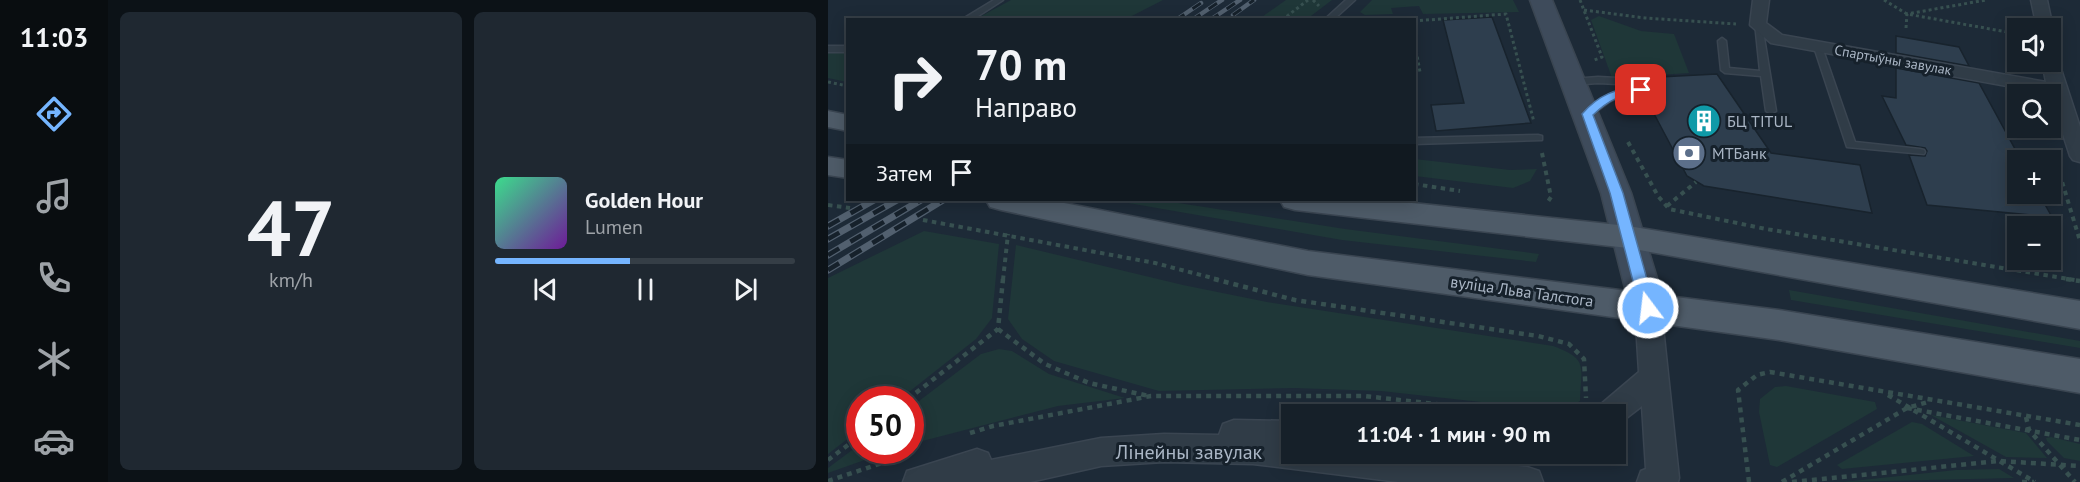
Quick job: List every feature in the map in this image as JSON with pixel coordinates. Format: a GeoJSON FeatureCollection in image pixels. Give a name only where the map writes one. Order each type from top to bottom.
{"type":"FeatureCollection","features":[{"type":"Feature","properties":{"kind":"main road"},"geometry":{"type":"LineString","coordinates":[[1537,3],[1572,82],[1596,106],[1616,193],[1648,308]]}},
{"type":"Feature","properties":{"kind":"main road"},"geometry":{"type":"LineString","coordinates":[[828,119],[846,123]]}},
{"type":"Feature","properties":{"kind":"main road"},"geometry":{"type":"LineString","coordinates":[[828,166],[846,170]]}},
{"type":"Feature","properties":{"kind":"main road","name":"вуліца Льва Талстога"},"geometry":{"type":"LineString","coordinates":[[1006,201],[1308,263],[1779,325],[2080,376]]}},
{"type":"Feature","properties":{"kind":"main road"},"geometry":{"type":"LineString","coordinates":[[1304,201],[1628,237],[2080,315]]}},
{"type":"Feature","properties":{"kind":"street"},"geometry":{"type":"LineString","coordinates":[[1758,25],[1761,0]]}},
{"type":"Feature","properties":{"kind":"street"},"geometry":{"type":"LineString","coordinates":[[2039,0],[2043,18]]}},
{"type":"Feature","properties":{"kind":"street","name":"Спартыўны завулак"},"geometry":{"type":"LineString","coordinates":[[1758,25],[1777,39],[2024,84]]}},
{"type":"Feature","properties":{"kind":"street"},"geometry":{"type":"LineString","coordinates":[[2061,101],[2080,156]]}},
{"type":"Feature","properties":{"kind":"street"},"geometry":{"type":"LineString","coordinates":[[1648,308],[1661,481]]}},
{"type":"Feature","properties":{"kind":"street"},"geometry":{"type":"LineString","coordinates":[[1623,404],[1654,377]]}},
{"type":"Feature","properties":{"kind":"street","name":"Лінейны завулак"},"geometry":{"type":"LineString","coordinates":[[916,467],[975,465],[1100,442],[1170,434],[1281,435]]}},
{"type":"Feature","properties":{"kind":"street","name":"Лінейны завулак"},"geometry":{"type":"LineString","coordinates":[[960,482],[1101,452],[1164,448],[1253,450],[1527,482]]}},
{"type":"Feature","properties":{"kind":"lane"},"geometry":{"type":"LineString","coordinates":[[968,18],[999,0]]}},
{"type":"Feature","properties":{"kind":"lane"},"geometry":{"type":"LineString","coordinates":[[1330,18],[1351,0]]}},
{"type":"Feature","properties":{"kind":"lane"},"geometry":{"type":"LineString","coordinates":[[1758,25],[1772,111]]}},
{"type":"Feature","properties":{"kind":"lane"},"geometry":{"type":"LineString","coordinates":[[1722,41],[1725,70],[1765,74]]}},
{"type":"Feature","properties":{"kind":"lane"},"geometry":{"type":"LineString","coordinates":[[1818,46],[1851,145],[1920,152]]}},
{"type":"Feature","properties":{"kind":"lane"},"geometry":{"type":"LineString","coordinates":[[828,49],[846,50]]}},
{"type":"Feature","properties":{"kind":"lane"},"geometry":{"type":"LineString","coordinates":[[1572,82],[1598,80],[1639,86],[1618,92],[1596,106]]}},
{"type":"Feature","properties":{"kind":"lane"},"geometry":{"type":"LineString","coordinates":[[1416,141],[1538,138]]}},
{"type":"Feature","properties":{"kind":"path"},"geometry":{"type":"LineString","coordinates":[[1285,18],[1308,0]]}},
{"type":"Feature","properties":{"kind":"path"},"geometry":{"type":"LineString","coordinates":[[1580,0],[1602,57],[1590,62],[1598,80]]}},
{"type":"Feature","properties":{"kind":"path"},"geometry":{"type":"LineString","coordinates":[[1884,0],[1907,14],[2007,32]]}},
{"type":"Feature","properties":{"kind":"path"},"geometry":{"type":"LineString","coordinates":[[1907,14],[1986,0]]}},
{"type":"Feature","properties":{"kind":"path"},"geometry":{"type":"LineString","coordinates":[[1584,10],[1645,18],[1758,25]]}},
{"type":"Feature","properties":{"kind":"path"},"geometry":{"type":"LineString","coordinates":[[1906,28],[1907,14]]}},
{"type":"Feature","properties":{"kind":"path"},"geometry":{"type":"LineString","coordinates":[[1416,21],[1506,15],[1538,138],[1548,188]]}},
{"type":"Feature","properties":{"kind":"path"},"geometry":{"type":"LineString","coordinates":[[1416,50],[1420,72],[1416,72]]}},
{"type":"Feature","properties":{"kind":"path"},"geometry":{"type":"LineString","coordinates":[[828,82],[846,86]]}},
{"type":"Feature","properties":{"kind":"path"},"geometry":{"type":"LineString","coordinates":[[1596,106],[1667,206],[1766,229],[2080,281]]}},
{"type":"Feature","properties":{"kind":"path"},"geometry":{"type":"LineString","coordinates":[[2061,180],[2080,240]]}},
{"type":"Feature","properties":{"kind":"path"},"geometry":{"type":"LineString","coordinates":[[1667,206],[1696,182]]}},
{"type":"Feature","properties":{"kind":"path"},"geometry":{"type":"LineString","coordinates":[[828,205],[850,208]]}},
{"type":"Feature","properties":{"kind":"path"},"geometry":{"type":"LineString","coordinates":[[923,220],[1155,263],[1295,300],[1538,336],[1569,344],[1584,359],[1586,366],[1586,401],[1583,404]]}},
{"type":"Feature","properties":{"kind":"path"},"geometry":{"type":"LineString","coordinates":[[924,387],[998,329],[1008,234]]}},
{"type":"Feature","properties":{"kind":"path"},"geometry":{"type":"LineString","coordinates":[[998,329],[1045,364],[1089,383],[1151,396]]}},
{"type":"Feature","properties":{"kind":"path"},"geometry":{"type":"LineString","coordinates":[[1749,482],[1738,390],[1757,375],[1770,372],[1786,373],[1929,401],[2080,424]]}},
{"type":"Feature","properties":{"kind":"path"},"geometry":{"type":"LineString","coordinates":[[1885,393],[2035,482]]}},
{"type":"Feature","properties":{"kind":"path"},"geometry":{"type":"LineString","coordinates":[[959,437],[993,426],[1151,396],[1364,396],[1436,404]]}},
{"type":"Feature","properties":{"kind":"path"},"geometry":{"type":"LineString","coordinates":[[1782,482],[1907,408],[1929,401]]}},
{"type":"Feature","properties":{"kind":"path"},"geometry":{"type":"LineString","coordinates":[[1907,408],[2080,440]]}},
{"type":"Feature","properties":{"kind":"path"},"geometry":{"type":"LineString","coordinates":[[2026,417],[2029,430],[2075,482]]}},
{"type":"Feature","properties":{"kind":"path"},"geometry":{"type":"LineString","coordinates":[[828,460],[846,446]]}},
{"type":"Feature","properties":{"kind":"path"},"geometry":{"type":"LineString","coordinates":[[1792,482],[1999,461],[2080,466]]}},
{"type":"Feature","properties":{"kind":"path"},"geometry":{"type":"LineString","coordinates":[[828,481],[916,467]]}},
{"type":"Feature","properties":{"kind":"path"},"geometry":{"type":"LineString","coordinates":[[2022,482],[2035,482]]}},
{"type":"Feature","properties":{"kind":"green space"},"geometry":{"type":"Polygon","coordinates":[[[1011,0],[1163,0],[1128,18],[978,18],[1011,0]]]}},
{"type":"Feature","properties":{"kind":"green space"},"geometry":{"type":"Polygon","coordinates":[[[1286,0],[1332,0],[1308,18],[1260,18],[1286,0]]]}},
{"type":"Feature","properties":{"kind":"green space"},"geometry":{"type":"Polygon","coordinates":[[[1372,0],[1513,0],[1519,12],[1423,14],[1419,6],[1391,8],[1393,14],[1365,15],[1360,12],[1372,0]]]}},
{"type":"Feature","properties":{"kind":"green space"},"geometry":{"type":"Polygon","coordinates":[[[1599,16],[1641,31],[1674,34],[1689,73],[1612,78],[1591,20],[1599,16]]]}},
{"type":"Feature","properties":{"kind":"green space"},"geometry":{"type":"Polygon","coordinates":[[[828,52],[846,52],[846,82],[828,78],[828,52]]]}},
{"type":"Feature","properties":{"kind":"green space"},"geometry":{"type":"Polygon","coordinates":[[[1416,159],[1510,170],[1537,169],[1530,181],[1513,188],[1416,176],[1416,159]]]}},
{"type":"Feature","properties":{"kind":"green space"},"geometry":{"type":"Polygon","coordinates":[[[1117,201],[1165,201],[1345,229],[1539,254],[1536,262],[1342,240],[1117,201]]]}},
{"type":"Feature","properties":{"kind":"green space"},"geometry":{"type":"Polygon","coordinates":[[[924,231],[999,244],[992,318],[976,339],[916,386],[846,386],[846,440],[828,454],[828,278],[924,231]]]}},
{"type":"Feature","properties":{"kind":"green space"},"geometry":{"type":"Polygon","coordinates":[[[1016,245],[1183,285],[1267,302],[1553,346],[1573,355],[1578,360],[1581,372],[1580,401],[1574,404],[1498,404],[1381,391],[1294,388],[1159,391],[1054,361],[1022,339],[1008,319],[1016,245]]]}},
{"type":"Feature","properties":{"kind":"green space"},"geometry":{"type":"Polygon","coordinates":[[[1789,290],[2080,341],[2080,348],[1791,300],[1789,290]]]}},
{"type":"Feature","properties":{"kind":"green space"},"geometry":{"type":"Polygon","coordinates":[[[999,349],[1012,351],[1049,374],[1125,398],[1058,406],[924,441],[924,397],[981,354],[999,349]]]}},
{"type":"Feature","properties":{"kind":"green space"},"geometry":{"type":"Polygon","coordinates":[[[1786,386],[1875,402],[1877,409],[1777,467],[1770,465],[1759,412],[1760,399],[1775,387],[1786,386]]]}},
{"type":"Feature","properties":{"kind":"green space"},"geometry":{"type":"Polygon","coordinates":[[[1931,415],[2026,433],[2047,458],[2006,457],[1931,415]]]}},
{"type":"Feature","properties":{"kind":"green space"},"geometry":{"type":"Polygon","coordinates":[[[1912,422],[1922,424],[1974,456],[1842,469],[1837,465],[1912,422]]]}},
{"type":"Feature","properties":{"kind":"green space"},"geometry":{"type":"Polygon","coordinates":[[[2051,437],[2080,444],[2080,461],[2064,458],[2047,441],[2046,438],[2051,437]]]}},
{"type":"Feature","properties":{"kind":"green space"},"geometry":{"type":"Polygon","coordinates":[[[846,455],[846,464],[853,464],[828,473],[828,468],[846,455]]]}},
{"type":"Feature","properties":{"kind":"green space"},"geometry":{"type":"Polygon","coordinates":[[[1999,469],[2014,478],[1843,482],[1956,470],[1999,469]]]}},
{"type":"Feature","properties":{"kind":"building"},"geometry":{"type":"Polygon","coordinates":[[[1492,17],[1531,123],[1436,131],[1431,105],[1464,103],[1443,20],[1492,17]]]}},
{"type":"Feature","properties":{"kind":"building"},"geometry":{"type":"Polygon","coordinates":[[[1896,36],[1959,47],[1969,66],[1896,53],[1896,36]]]}},
{"type":"Feature","properties":{"kind":"building"},"geometry":{"type":"Polygon","coordinates":[[[1896,68],[1979,83],[2016,150],[2007,150],[2007,204],[2045,204],[2051,216],[1927,205],[1909,155],[1925,156],[1927,151],[1925,148],[1906,145],[1882,96],[1896,98],[1896,68]]]}},
{"type":"Feature","properties":{"kind":"building","name":"БЦ TITUL"},"geometry":{"type":"Polygon","coordinates":[[[1717,74],[1771,153],[1860,165],[1872,213],[1704,186],[1687,176],[1643,93],[1648,89],[1640,78],[1717,74]]]}},
{"type":"Feature","properties":{"kind":"railway"},"geometry":{"type":"LineString","coordinates":[[1195,18],[1222,0]]}},
{"type":"Feature","properties":{"kind":"railway"},"geometry":{"type":"LineString","coordinates":[[1213,18],[1240,0]]}},
{"type":"Feature","properties":{"kind":"railway"},"geometry":{"type":"LineString","coordinates":[[1233,15],[1254,0]]}},
{"type":"Feature","properties":{"kind":"railway"},"geometry":{"type":"LineString","coordinates":[[1179,18],[1201,3]]}},
{"type":"Feature","properties":{"kind":"railway"},"geometry":{"type":"LineString","coordinates":[[828,226],[872,201]]}},
{"type":"Feature","properties":{"kind":"railway"},"geometry":{"type":"LineString","coordinates":[[828,239],[895,201]]}},
{"type":"Feature","properties":{"kind":"railway"},"geometry":{"type":"LineString","coordinates":[[828,255],[919,201]]}},
{"type":"Feature","properties":{"kind":"railway"},"geometry":{"type":"LineString","coordinates":[[828,270],[941,201]]}},
{"type":"Feature","properties":{"kind":"place","name":"БЦ TITUL"},"geometry":{"type":"Point","coordinates":[1704,121]}},
{"type":"Feature","properties":{"kind":"place","name":"МТБанк"},"geometry":{"type":"Point","coordinates":[1689,153]}},
{"type":"Feature","properties":{"kind":"route"},"geometry":{"type":"LineString","coordinates":[[1641,90],[1618,92],[1605,98],[1587,114],[1616,193],[1648,308]]}}]}
